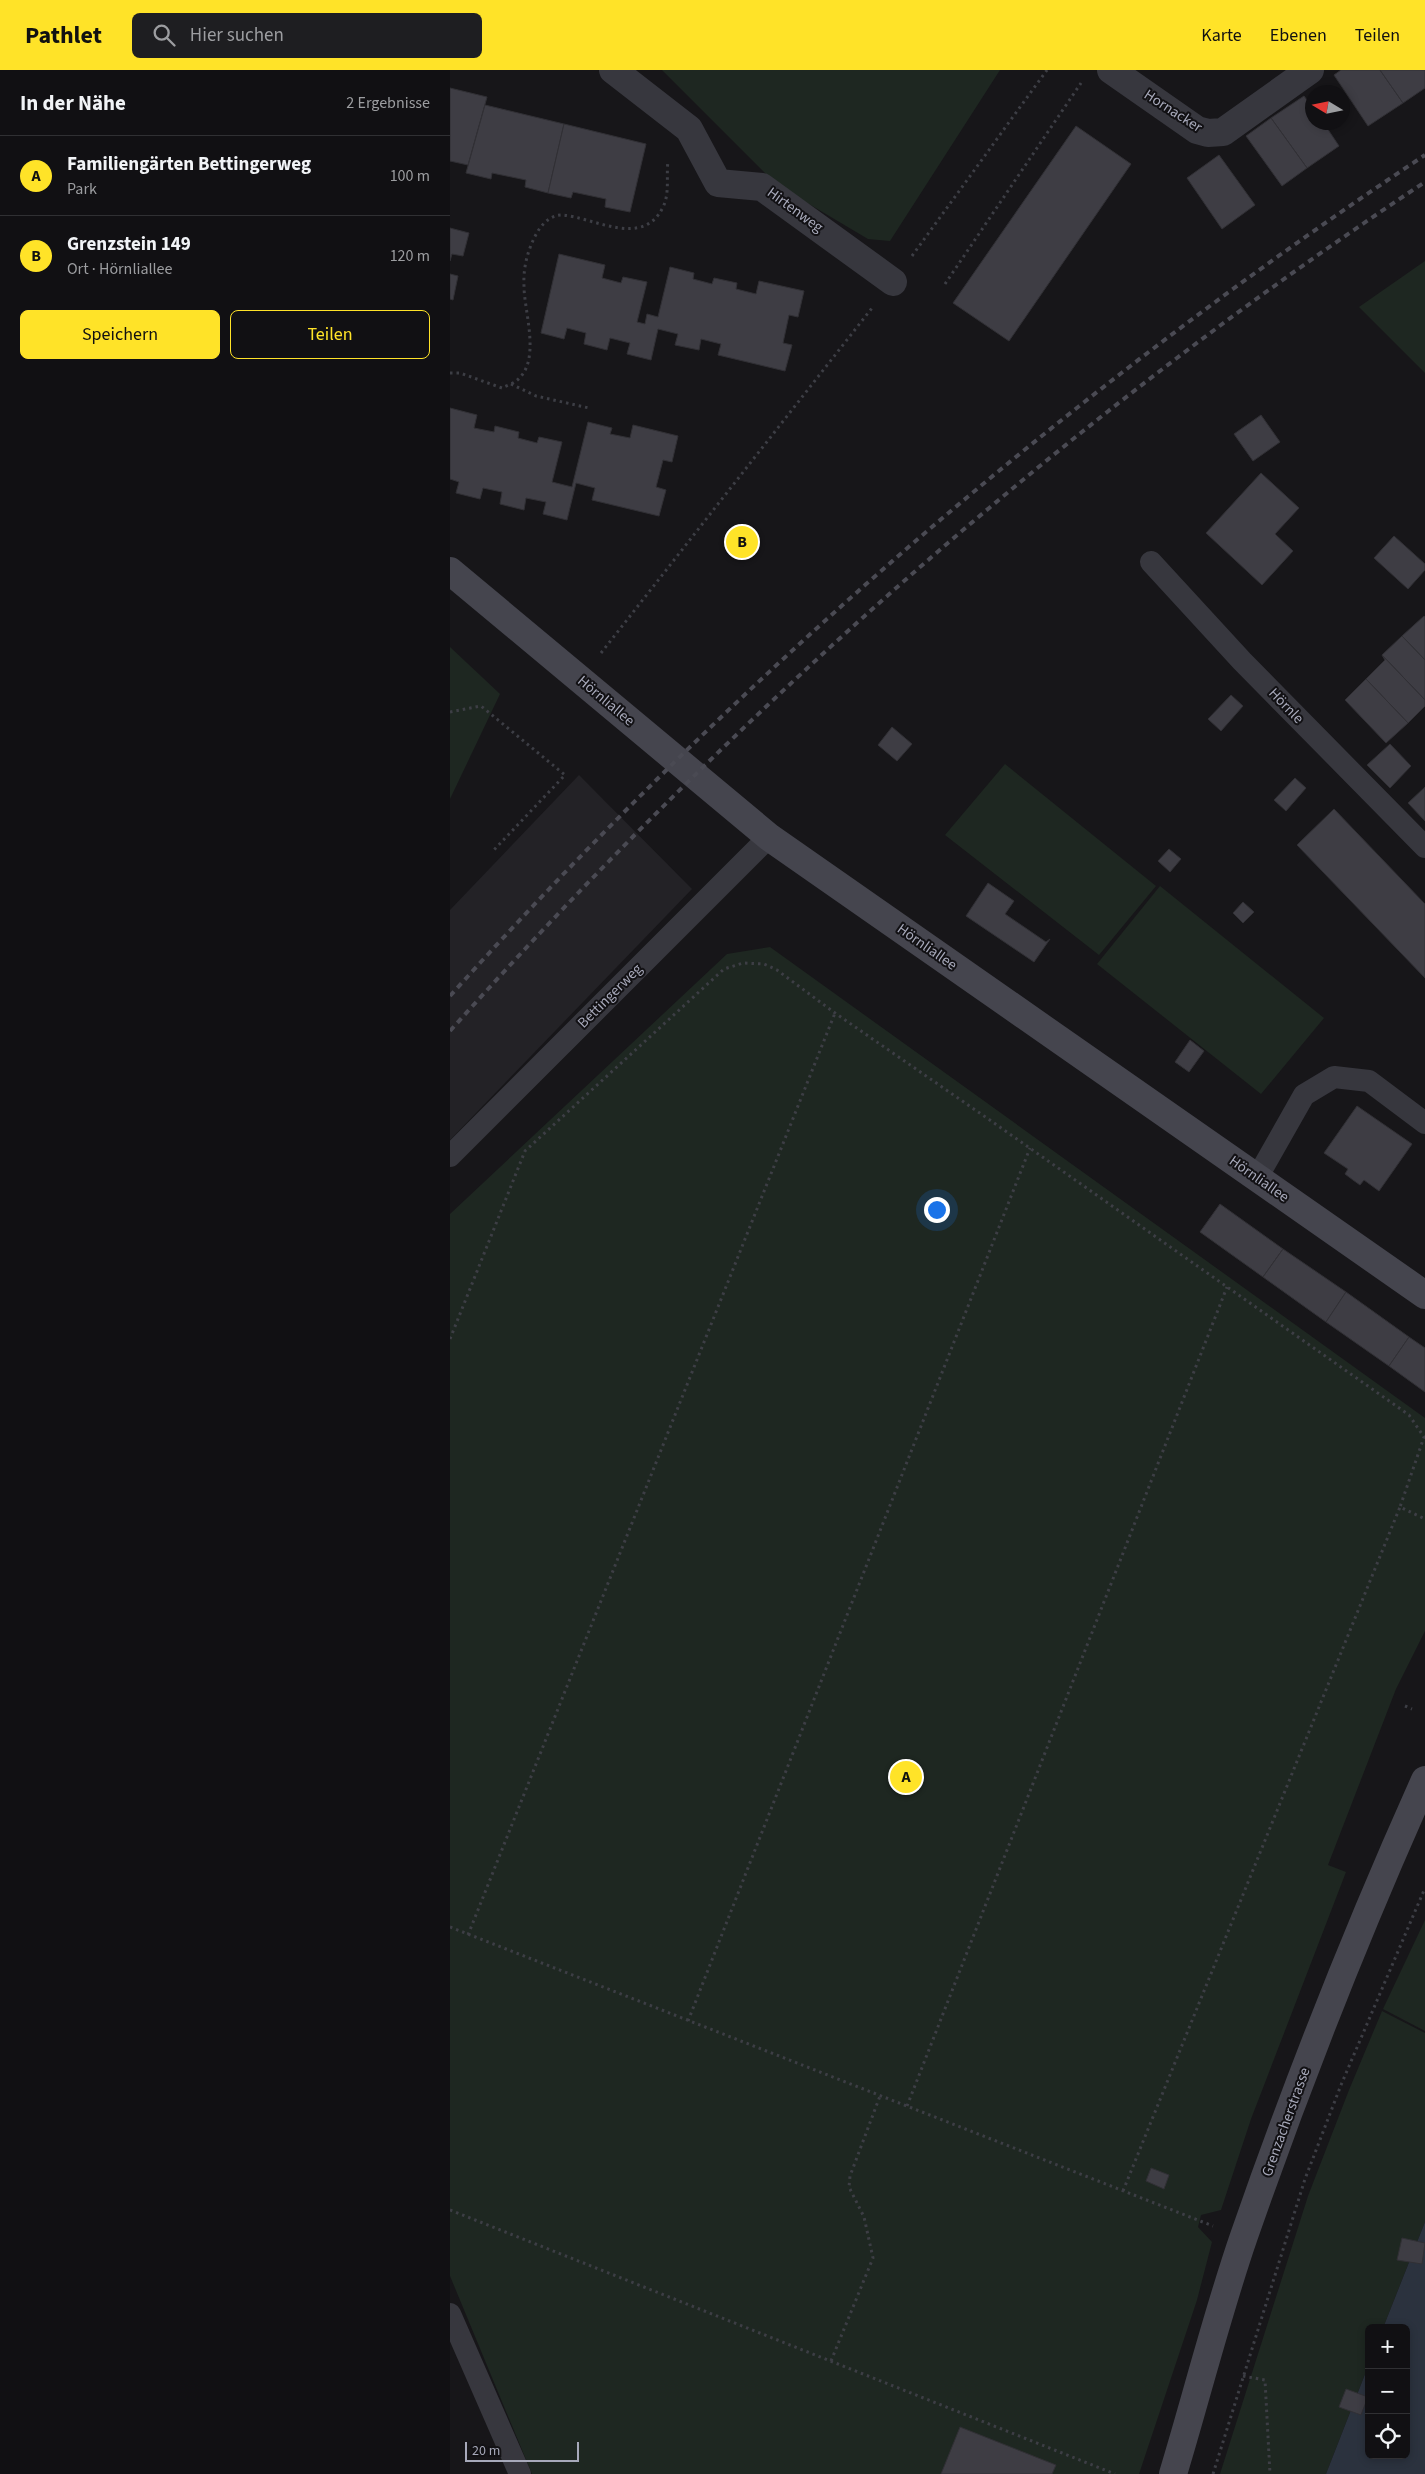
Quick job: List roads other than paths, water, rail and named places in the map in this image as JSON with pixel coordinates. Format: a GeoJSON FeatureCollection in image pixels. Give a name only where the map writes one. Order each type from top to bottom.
{"type":"FeatureCollection","features":[{"type":"Feature","properties":{"kind":"street","name":"Hirtenweg"},"geometry":{"type":"LineString","coordinates":[[613,70],[689,129],[718,183],[762,187],[893,282]]}},
{"type":"Feature","properties":{"kind":"street","name":"Hornacker"},"geometry":{"type":"LineString","coordinates":[[1111,70],[1196,130],[1216,134],[1223,132],[1310,70]]}},
{"type":"Feature","properties":{"kind":"street","name":"Hörnliallee"},"geometry":{"type":"LineString","coordinates":[[450,571],[769,837],[1425,1295]]}},
{"type":"Feature","properties":{"kind":"street","name":"Grenzacherstrasse"},"geometry":{"type":"LineString","coordinates":[[1173,2474],[1243,2237],[1336,1988],[1386,1867],[1425,1780]]}},
{"type":"Feature","properties":{"kind":"lane","name":"Hörnle"},"geometry":{"type":"LineString","coordinates":[[1151,562],[1242,661],[1425,847]]}},
{"type":"Feature","properties":{"kind":"lane","name":"Bettingerweg"},"geometry":{"type":"LineString","coordinates":[[450,1156],[769,837]]}},
{"type":"Feature","properties":{"kind":"lane"},"geometry":{"type":"LineString","coordinates":[[1257,1178],[1304,1095],[1334,1077],[1369,1081],[1425,1123]]}},
{"type":"Feature","properties":{"kind":"lane"},"geometry":{"type":"LineString","coordinates":[[450,2314],[520,2474]]}},
{"type":"Feature","properties":{"kind":"water"},"geometry":{"type":"Polygon","coordinates":[[[1425,2222],[1425,2474],[1326,2474],[1365,2374],[1365,2459],[1410,2459],[1410,2324],[1385,2324],[1425,2222]]]}},
{"type":"Feature","properties":{"kind":"railway"},"geometry":{"type":"LineString","coordinates":[[450,996],[560,878],[674,763],[791,652],[911,545],[1035,441],[1162,342],[1292,246],[1425,155]]}},
{"type":"Feature","properties":{"kind":"railway"},"geometry":{"type":"LineString","coordinates":[[450,1031],[560,912],[673,796],[790,684],[910,575],[1034,471],[1161,370],[1292,274],[1425,182]]}},
{"type":"Feature","properties":{"kind":"place","name":"Grenzstein 149"},"geometry":{"type":"Point","coordinates":[742,542]}},
{"type":"Feature","properties":{"kind":"place","name":"Familiengärten Bettingerweg"},"geometry":{"type":"Point","coordinates":[906,1777]}}]}
